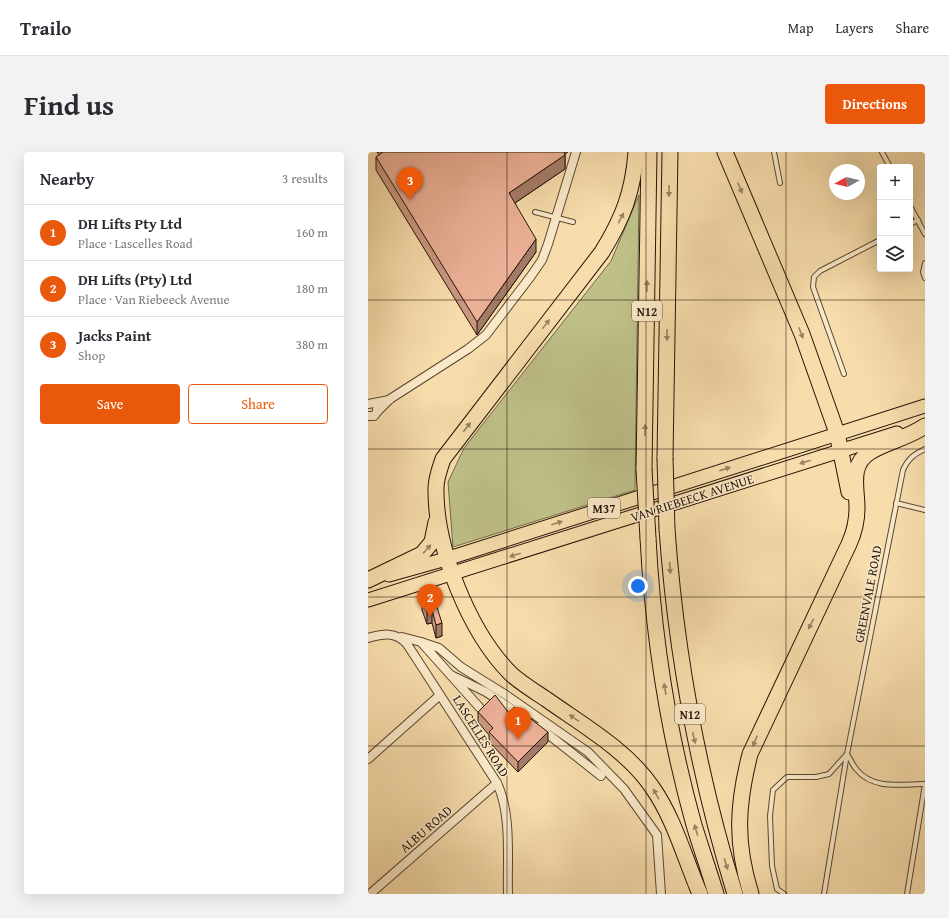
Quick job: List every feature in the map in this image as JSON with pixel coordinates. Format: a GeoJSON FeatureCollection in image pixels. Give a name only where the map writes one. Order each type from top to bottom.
{"type":"FeatureCollection","features":[{"type":"Feature","properties":{"kind":"highway"},"geometry":{"type":"LineString","coordinates":[[368,580],[414,558],[428,548],[432,542],[435,532],[437,505],[436,480],[443,459],[602,252],[614,233],[624,212],[632,183],[636,152]]}},
{"type":"Feature","properties":{"kind":"highway","name":"N12"},"geometry":{"type":"LineString","coordinates":[[649,152],[644,469],[651,592],[672,729],[694,824],[716,894]]}},
{"type":"Feature","properties":{"kind":"highway","name":"N12"},"geometry":{"type":"LineString","coordinates":[[670,152],[665,458],[667,529],[677,634],[692,730],[715,831],[735,894]]}},
{"type":"Feature","properties":{"kind":"highway"},"geometry":{"type":"LineString","coordinates":[[725,152],[802,334],[837,433],[842,450],[851,504],[853,534]]}},
{"type":"Feature","properties":{"kind":"highway"},"geometry":{"type":"LineString","coordinates":[[751,894],[741,854],[738,817],[742,785],[750,754],[853,534],[857,513],[855,479],[858,464],[871,451],[918,431],[925,426]]}},
{"type":"Feature","properties":{"kind":"highway"},"geometry":{"type":"LineString","coordinates":[[437,505],[446,559],[478,630],[512,675],[606,741],[652,786],[666,811],[700,894]]}},
{"type":"Feature","properties":{"kind":"main road","name":"VAN RIEBEECK AVENUE"},"geometry":{"type":"LineString","coordinates":[[368,580],[446,559],[925,406]]}},
{"type":"Feature","properties":{"kind":"main road","name":"VAN RIEBEECK AVENUE"},"geometry":{"type":"LineString","coordinates":[[368,600],[842,450],[925,426]]}},
{"type":"Feature","properties":{"kind":"street"},"geometry":{"type":"LineString","coordinates":[[368,417],[374,416],[390,399],[486,335],[542,260],[576,152]]}},
{"type":"Feature","properties":{"kind":"street"},"geometry":{"type":"LineString","coordinates":[[371,404],[390,399]]}},
{"type":"Feature","properties":{"kind":"street"},"geometry":{"type":"LineString","coordinates":[[371,404],[377,407],[378,412]]}},
{"type":"Feature","properties":{"kind":"street"},"geometry":{"type":"LineString","coordinates":[[368,638],[383,634],[399,636],[439,648],[461,667],[506,695],[588,752],[624,789],[657,835],[661,894]]}},
{"type":"Feature","properties":{"kind":"street","name":"LASCELLES ROAD"},"geometry":{"type":"LineString","coordinates":[[399,636],[407,644],[440,694],[497,783],[503,796],[506,810],[508,894]]}},
{"type":"Feature","properties":{"kind":"street"},"geometry":{"type":"LineString","coordinates":[[421,642],[480,708]]}},
{"type":"Feature","properties":{"kind":"street"},"geometry":{"type":"LineString","coordinates":[[453,676],[486,692],[548,733],[601,776]]}},
{"type":"Feature","properties":{"kind":"street"},"geometry":{"type":"LineString","coordinates":[[368,759],[440,694]]}},
{"type":"Feature","properties":{"kind":"street","name":"ALBU ROAD"},"geometry":{"type":"LineString","coordinates":[[370,894],[497,783]]}},
{"type":"Feature","properties":{"kind":"lane"},"geometry":{"type":"LineString","coordinates":[[774,152],[780,183]]}},
{"type":"Feature","properties":{"kind":"lane"},"geometry":{"type":"LineString","coordinates":[[882,152],[888,164]]}},
{"type":"Feature","properties":{"kind":"lane"},"geometry":{"type":"LineString","coordinates":[[913,211],[925,234]]}},
{"type":"Feature","properties":{"kind":"lane"},"geometry":{"type":"LineString","coordinates":[[535,212],[573,222]]}},
{"type":"Feature","properties":{"kind":"lane"},"geometry":{"type":"LineString","coordinates":[[913,222],[918,220]]}},
{"type":"Feature","properties":{"kind":"lane"},"geometry":{"type":"LineString","coordinates":[[844,374],[813,287],[813,281],[820,272],[877,242]]}},
{"type":"Feature","properties":{"kind":"lane"},"geometry":{"type":"LineString","coordinates":[[925,263],[923,272],[925,278]]}},
{"type":"Feature","properties":{"kind":"lane","name":"GREENVALE ROAD"},"geometry":{"type":"LineString","coordinates":[[824,894],[847,754],[903,470],[907,461],[914,454],[925,449]]}},
{"type":"Feature","properties":{"kind":"lane"},"geometry":{"type":"LineString","coordinates":[[896,503],[925,510]]}},
{"type":"Feature","properties":{"kind":"lane"},"geometry":{"type":"LineString","coordinates":[[784,894],[777,889],[772,866],[770,816],[774,790],[787,777],[816,777],[829,774],[847,754],[857,771],[876,782],[891,785],[925,784],[907,894]]}},
{"type":"Feature","properties":{"kind":"green space"},"geometry":{"type":"Polygon","coordinates":[[[639,195],[635,490],[453,547],[448,482],[464,448],[611,261],[639,195]]]}},
{"type":"Feature","properties":{"kind":"building"},"geometry":{"type":"Polygon","coordinates":[[[383,152],[564,152],[565,155],[509,193],[536,239],[477,322],[376,157],[383,152]]]}},
{"type":"Feature","properties":{"kind":"building"},"geometry":{"type":"Polygon","coordinates":[[[432,592],[442,623],[436,625],[432,610],[427,611],[422,597],[432,592]]]}},
{"type":"Feature","properties":{"kind":"building"},"geometry":{"type":"Polygon","coordinates":[[[495,695],[509,713],[514,707],[548,732],[518,762],[489,732],[493,728],[478,712],[495,695]]]}},
{"type":"Feature","properties":{"kind":"place","name":"Jacks Paint"},"geometry":{"type":"Point","coordinates":[410,200]}},
{"type":"Feature","properties":{"kind":"place","name":"DH Lifts (Pty) Ltd"},"geometry":{"type":"Point","coordinates":[430,617]}},
{"type":"Feature","properties":{"kind":"place","name":"DH Lifts Pty Ltd"},"geometry":{"type":"Point","coordinates":[518,740]}}]}
